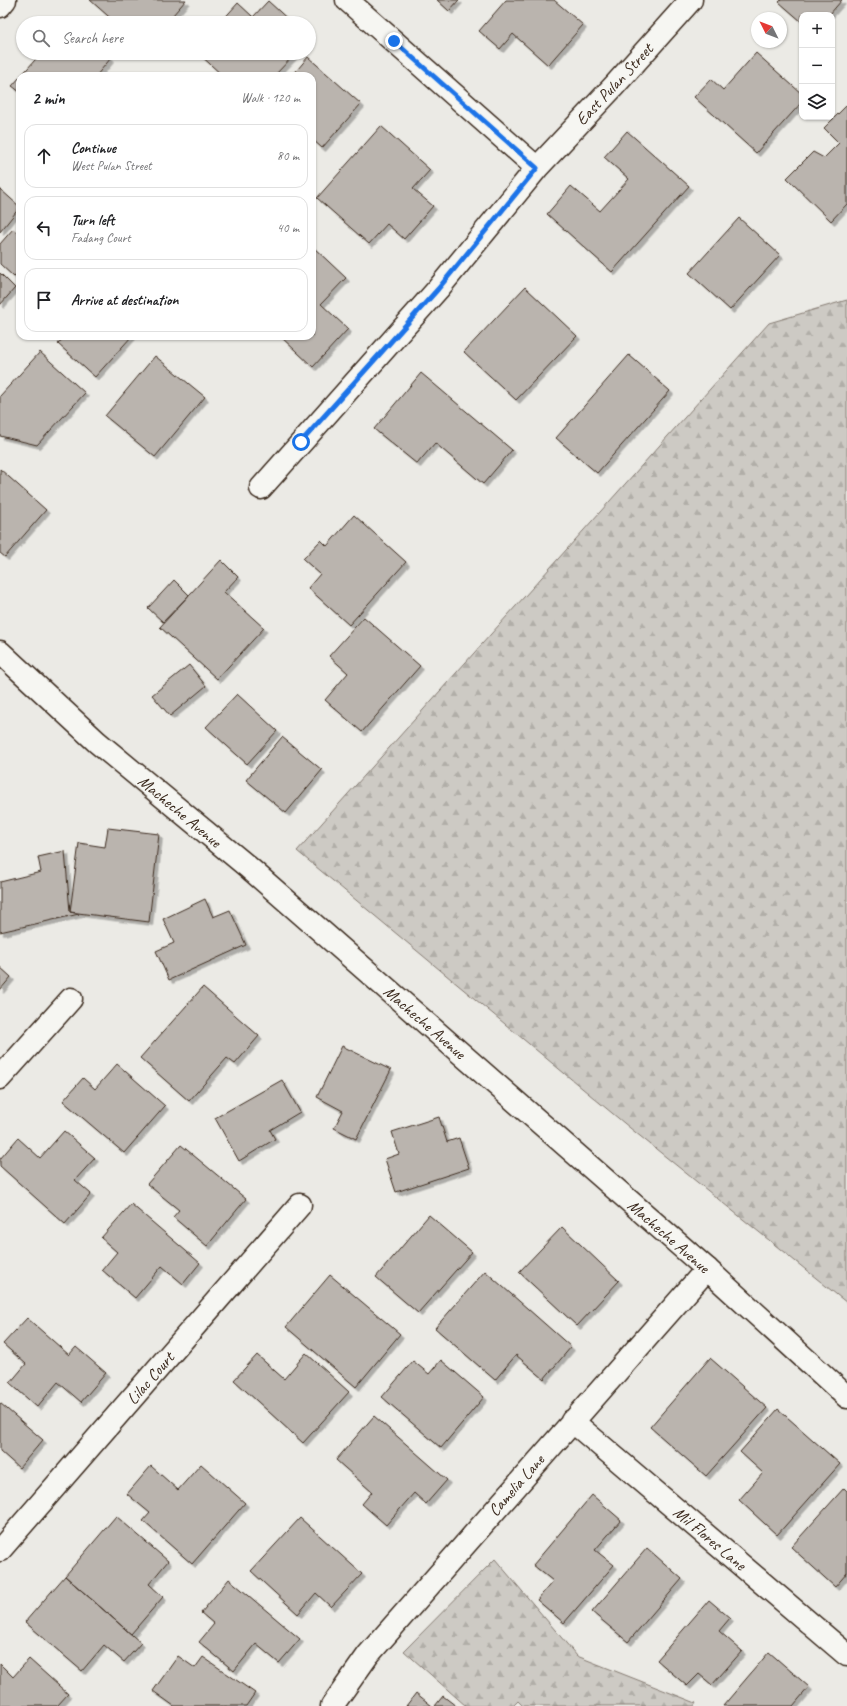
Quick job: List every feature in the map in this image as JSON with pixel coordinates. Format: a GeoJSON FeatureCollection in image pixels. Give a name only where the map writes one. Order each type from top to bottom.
{"type":"FeatureCollection","features":[{"type":"Feature","properties":{"kind":"street"},"geometry":{"type":"LineString","coordinates":[[0,6],[5,0]]}},
{"type":"Feature","properties":{"kind":"street"},"geometry":{"type":"LineString","coordinates":[[348,0],[537,168]]}},
{"type":"Feature","properties":{"kind":"street","name":"East Pulan Street"},"geometry":{"type":"LineString","coordinates":[[261,488],[438,289],[537,168],[614,86],[691,0]]}},
{"type":"Feature","properties":{"kind":"street","name":"Macheche Avenue"},"geometry":{"type":"LineString","coordinates":[[0,652],[97,742],[248,867],[707,1269],[847,1397]]}},
{"type":"Feature","properties":{"kind":"street"},"geometry":{"type":"LineString","coordinates":[[0,1078],[71,999]]}},
{"type":"Feature","properties":{"kind":"street","name":"Lilac Court"},"geometry":{"type":"LineString","coordinates":[[0,1550],[300,1205]]}},
{"type":"Feature","properties":{"kind":"street","name":"Camelia Lane"},"geometry":{"type":"LineString","coordinates":[[332,1706],[368,1655],[707,1269]]}},
{"type":"Feature","properties":{"kind":"street","name":"Mil Flores Lane"},"geometry":{"type":"LineString","coordinates":[[572,1421],[847,1655]]}},
{"type":"Feature","properties":{"kind":"green space"},"geometry":{"type":"Polygon","coordinates":[[[847,300],[847,1303],[630,1128],[297,851],[769,323],[847,300]]]}},
{"type":"Feature","properties":{"kind":"green space"},"geometry":{"type":"Polygon","coordinates":[[[495,1559],[577,1656],[696,1703],[694,1706],[523,1706],[518,1701],[513,1706],[466,1706],[404,1651],[495,1559]]]}},
{"type":"Feature","properties":{"kind":"building"},"geometry":{"type":"Polygon","coordinates":[[[90,0],[186,0],[172,16],[108,16],[90,0]]]}},
{"type":"Feature","properties":{"kind":"building"},"geometry":{"type":"Polygon","coordinates":[[[437,0],[459,0],[449,11],[437,0]]]}},
{"type":"Feature","properties":{"kind":"building"},"geometry":{"type":"Polygon","coordinates":[[[506,0],[554,0],[583,25],[548,65],[513,34],[500,49],[479,31],[506,0]]]}},
{"type":"Feature","properties":{"kind":"building"},"geometry":{"type":"Polygon","coordinates":[[[781,0],[842,0],[832,12],[799,12],[799,19],[779,2],[781,0]]]}},
{"type":"Feature","properties":{"kind":"building"},"geometry":{"type":"Polygon","coordinates":[[[268,1],[284,16],[254,16],[268,1]]]}},
{"type":"Feature","properties":{"kind":"building"},"geometry":{"type":"Polygon","coordinates":[[[238,3],[252,16],[226,16],[238,3]]]}},
{"type":"Feature","properties":{"kind":"building"},"geometry":{"type":"Polygon","coordinates":[[[756,53],[799,91],[799,105],[756,153],[694,97],[711,79],[723,90],[756,53]]]}},
{"type":"Feature","properties":{"kind":"building"},"geometry":{"type":"Polygon","coordinates":[[[35,60],[109,60],[99,72],[24,72],[35,60]]]}},
{"type":"Feature","properties":{"kind":"building"},"geometry":{"type":"Polygon","coordinates":[[[206,60],[289,60],[278,72],[219,72],[206,60]]]}},
{"type":"Feature","properties":{"kind":"building"},"geometry":{"type":"Polygon","coordinates":[[[305,60],[311,60],[361,104],[322,148],[316,143],[316,72],[295,72],[305,60]]]}},
{"type":"Feature","properties":{"kind":"building"},"geometry":{"type":"Polygon","coordinates":[[[16,82],[16,89],[12,86],[16,82]]]}},
{"type":"Feature","properties":{"kind":"building"},"geometry":{"type":"Polygon","coordinates":[[[847,105],[847,204],[831,221],[787,178],[813,152],[824,158],[839,143],[824,128],[832,120],[835,120],[835,117],[847,105]]]}},
{"type":"Feature","properties":{"kind":"building"},"geometry":{"type":"Polygon","coordinates":[[[381,126],[430,170],[413,189],[433,206],[404,239],[387,224],[369,244],[317,198],[381,126]]]}},
{"type":"Feature","properties":{"kind":"building"},"geometry":{"type":"Polygon","coordinates":[[[627,131],[689,186],[612,272],[547,214],[571,186],[600,211],[629,179],[604,157],[627,131]]]}},
{"type":"Feature","properties":{"kind":"building"},"geometry":{"type":"Polygon","coordinates":[[[0,189],[16,203],[16,212],[0,232],[0,189]]]}},
{"type":"Feature","properties":{"kind":"building"},"geometry":{"type":"Polygon","coordinates":[[[739,218],[780,255],[730,310],[689,273],[739,218]]]}},
{"type":"Feature","properties":{"kind":"building"},"geometry":{"type":"Polygon","coordinates":[[[13,229],[16,232],[16,275],[14,277],[0,264],[0,244],[13,229]]]}},
{"type":"Feature","properties":{"kind":"building"},"geometry":{"type":"Polygon","coordinates":[[[316,250],[346,278],[321,304],[348,329],[313,367],[284,340],[316,340],[316,250]]]}},
{"type":"Feature","properties":{"kind":"building"},"geometry":{"type":"Polygon","coordinates":[[[0,273],[15,288],[0,305],[0,273]]]}},
{"type":"Feature","properties":{"kind":"building"},"geometry":{"type":"Polygon","coordinates":[[[525,287],[577,336],[516,400],[464,352],[525,287]]]}},
{"type":"Feature","properties":{"kind":"building"},"geometry":{"type":"Polygon","coordinates":[[[62,340],[128,340],[95,377],[58,344],[62,340]]]}},
{"type":"Feature","properties":{"kind":"building"},"geometry":{"type":"Polygon","coordinates":[[[40,352],[85,393],[37,445],[0,436],[0,396],[40,352]]]}},
{"type":"Feature","properties":{"kind":"building"},"geometry":{"type":"Polygon","coordinates":[[[629,355],[670,391],[597,473],[556,438],[629,355]]]}},
{"type":"Feature","properties":{"kind":"building"},"geometry":{"type":"Polygon","coordinates":[[[155,356],[205,397],[155,457],[105,416],[155,356]]]}},
{"type":"Feature","properties":{"kind":"building"},"geometry":{"type":"Polygon","coordinates":[[[421,373],[512,450],[483,484],[435,443],[417,464],[374,429],[421,373]]]}},
{"type":"Feature","properties":{"kind":"building"},"geometry":{"type":"Polygon","coordinates":[[[0,469],[46,510],[5,557],[0,553],[0,469]]]}},
{"type":"Feature","properties":{"kind":"building"},"geometry":{"type":"Polygon","coordinates":[[[354,515],[406,562],[349,625],[308,588],[320,574],[303,559],[321,540],[327,546],[354,515]]]}},
{"type":"Feature","properties":{"kind":"building"},"geometry":{"type":"Polygon","coordinates":[[[221,560],[238,577],[224,592],[264,628],[217,679],[160,627],[221,560]]]}},
{"type":"Feature","properties":{"kind":"building"},"geometry":{"type":"Polygon","coordinates":[[[174,580],[189,595],[163,622],[148,608],[174,580]]]}},
{"type":"Feature","properties":{"kind":"building"},"geometry":{"type":"Polygon","coordinates":[[[364,617],[420,666],[362,732],[325,700],[348,673],[329,656],[364,617]]]}},
{"type":"Feature","properties":{"kind":"building"},"geometry":{"type":"Polygon","coordinates":[[[189,665],[206,686],[170,716],[152,695],[189,665]]]}},
{"type":"Feature","properties":{"kind":"building"},"geometry":{"type":"Polygon","coordinates":[[[237,694],[277,731],[247,764],[206,727],[237,694]]]}},
{"type":"Feature","properties":{"kind":"building"},"geometry":{"type":"Polygon","coordinates":[[[282,737],[322,770],[286,813],[246,780],[282,737]]]}},
{"type":"Feature","properties":{"kind":"building"},"geometry":{"type":"Polygon","coordinates":[[[108,828],[159,834],[149,922],[70,912],[79,843],[105,847],[108,828]]]}},
{"type":"Feature","properties":{"kind":"building"},"geometry":{"type":"Polygon","coordinates":[[[65,851],[70,912],[79,914],[0,932],[0,882],[41,872],[38,857],[65,851]]]}},
{"type":"Feature","properties":{"kind":"building"},"geometry":{"type":"Polygon","coordinates":[[[205,899],[213,917],[230,910],[246,945],[169,980],[156,951],[174,943],[163,919],[205,899]]]}},
{"type":"Feature","properties":{"kind":"building"},"geometry":{"type":"Polygon","coordinates":[[[0,967],[11,977],[0,990],[0,967]]]}},
{"type":"Feature","properties":{"kind":"building"},"geometry":{"type":"Polygon","coordinates":[[[203,987],[259,1036],[235,1064],[227,1058],[189,1101],[140,1058],[203,987]]]}},
{"type":"Feature","properties":{"kind":"building"},"geometry":{"type":"Polygon","coordinates":[[[342,1046],[391,1070],[356,1139],[334,1128],[343,1111],[317,1097],[342,1046]]]}},
{"type":"Feature","properties":{"kind":"building"},"geometry":{"type":"Polygon","coordinates":[[[117,1064],[165,1106],[124,1153],[63,1101],[83,1078],[95,1089],[117,1064]]]}},
{"type":"Feature","properties":{"kind":"building"},"geometry":{"type":"Polygon","coordinates":[[[282,1080],[300,1112],[270,1130],[275,1139],[239,1161],[215,1118],[282,1080]]]}},
{"type":"Feature","properties":{"kind":"building"},"geometry":{"type":"Polygon","coordinates":[[[439,1117],[447,1142],[459,1138],[469,1168],[396,1192],[385,1159],[399,1154],[392,1132],[439,1117]]]}},
{"type":"Feature","properties":{"kind":"building"},"geometry":{"type":"Polygon","coordinates":[[[64,1131],[95,1158],[75,1180],[91,1194],[65,1224],[0,1166],[0,1159],[18,1138],[40,1158],[64,1131]]]}},
{"type":"Feature","properties":{"kind":"building"},"geometry":{"type":"Polygon","coordinates":[[[181,1145],[246,1199],[207,1246],[173,1217],[179,1210],[147,1184],[181,1145]]]}},
{"type":"Feature","properties":{"kind":"building"},"geometry":{"type":"Polygon","coordinates":[[[131,1204],[200,1263],[183,1284],[162,1266],[135,1298],[102,1270],[117,1252],[101,1238],[131,1204]]]}},
{"type":"Feature","properties":{"kind":"building"},"geometry":{"type":"Polygon","coordinates":[[[429,1215],[472,1252],[418,1313],[376,1277],[429,1215]]]}},
{"type":"Feature","properties":{"kind":"building"},"geometry":{"type":"Polygon","coordinates":[[[562,1227],[619,1281],[577,1326],[519,1272],[562,1227]]]}},
{"type":"Feature","properties":{"kind":"building"},"geometry":{"type":"Polygon","coordinates":[[[485,1271],[571,1347],[544,1379],[516,1355],[495,1380],[435,1328],[485,1271]]]}},
{"type":"Feature","properties":{"kind":"building"},"geometry":{"type":"Polygon","coordinates":[[[330,1275],[400,1334],[356,1387],[286,1327],[330,1275]]]}},
{"type":"Feature","properties":{"kind":"building"},"geometry":{"type":"Polygon","coordinates":[[[27,1318],[69,1355],[76,1347],[106,1373],[81,1402],[58,1382],[37,1407],[10,1383],[26,1364],[3,1344],[27,1318]]]}},
{"type":"Feature","properties":{"kind":"building"},"geometry":{"type":"Polygon","coordinates":[[[306,1353],[349,1392],[303,1443],[234,1380],[257,1355],[284,1379],[306,1353]]]}},
{"type":"Feature","properties":{"kind":"building"},"geometry":{"type":"Polygon","coordinates":[[[710,1358],[767,1408],[706,1476],[650,1427],[710,1358]]]}},
{"type":"Feature","properties":{"kind":"building"},"geometry":{"type":"Polygon","coordinates":[[[441,1360],[484,1397],[441,1448],[382,1397],[413,1361],[429,1374],[441,1360]]]}},
{"type":"Feature","properties":{"kind":"building"},"geometry":{"type":"Polygon","coordinates":[[[0,1403],[43,1440],[19,1468],[0,1451],[0,1403]]]}},
{"type":"Feature","properties":{"kind":"building"},"geometry":{"type":"Polygon","coordinates":[[[778,1409],[840,1464],[777,1535],[739,1500],[763,1473],[740,1452],[778,1409]]]}},
{"type":"Feature","properties":{"kind":"building"},"geometry":{"type":"Polygon","coordinates":[[[374,1416],[447,1480],[426,1504],[414,1493],[386,1525],[362,1504],[372,1492],[336,1460],[374,1416]]]}},
{"type":"Feature","properties":{"kind":"building"},"geometry":{"type":"Polygon","coordinates":[[[201,1464],[245,1503],[192,1564],[143,1521],[150,1513],[127,1494],[151,1466],[178,1490],[201,1464]]]}},
{"type":"Feature","properties":{"kind":"building"},"geometry":{"type":"Polygon","coordinates":[[[844,1488],[847,1491],[847,1573],[835,1587],[791,1547],[844,1488]]]}},
{"type":"Feature","properties":{"kind":"building"},"geometry":{"type":"Polygon","coordinates":[[[592,1495],[621,1520],[595,1550],[614,1565],[564,1623],[537,1600],[553,1581],[533,1565],[592,1495]]]}},
{"type":"Feature","properties":{"kind":"building"},"geometry":{"type":"Polygon","coordinates":[[[116,1516],[168,1561],[149,1584],[163,1597],[131,1634],[65,1576],[116,1516]]]}},
{"type":"Feature","properties":{"kind":"building"},"geometry":{"type":"Polygon","coordinates":[[[300,1518],[362,1574],[331,1607],[316,1593],[298,1614],[251,1571],[300,1518]]]}},
{"type":"Feature","properties":{"kind":"building"},"geometry":{"type":"Polygon","coordinates":[[[647,1548],[682,1579],[628,1642],[592,1612],[647,1548]]]}},
{"type":"Feature","properties":{"kind":"building"},"geometry":{"type":"Polygon","coordinates":[[[65,1576],[141,1643],[124,1662],[104,1645],[82,1671],[25,1622],[65,1576]]]}},
{"type":"Feature","properties":{"kind":"building"},"geometry":{"type":"Polygon","coordinates":[[[229,1579],[300,1639],[279,1663],[256,1644],[234,1671],[199,1642],[214,1624],[201,1613],[229,1579]]]}},
{"type":"Feature","properties":{"kind":"building"},"geometry":{"type":"Polygon","coordinates":[[[709,1600],[730,1618],[719,1631],[742,1651],[712,1685],[699,1674],[687,1686],[657,1660],[709,1600]]]}},
{"type":"Feature","properties":{"kind":"building"},"geometry":{"type":"Polygon","coordinates":[[[769,1652],[809,1687],[793,1706],[723,1706],[769,1652]]]}},
{"type":"Feature","properties":{"kind":"building"},"geometry":{"type":"Polygon","coordinates":[[[178,1656],[195,1668],[203,1657],[255,1693],[246,1706],[174,1706],[153,1691],[178,1656]]]}},
{"type":"Feature","properties":{"kind":"building"},"geometry":{"type":"Polygon","coordinates":[[[29,1659],[68,1694],[57,1706],[0,1706],[0,1664],[13,1677],[29,1659]]]}},
{"type":"Feature","properties":{"kind":"building"},"geometry":{"type":"Polygon","coordinates":[[[416,1693],[432,1706],[406,1706],[416,1693]]]}},
{"type":"Feature","properties":{"kind":"building"},"geometry":{"type":"Polygon","coordinates":[[[443,1696],[456,1706],[435,1706],[443,1696]]]}},
{"type":"Feature","properties":{"kind":"route"},"geometry":{"type":"LineString","coordinates":[[301,442],[438,289],[537,168],[394,41]]}}]}
